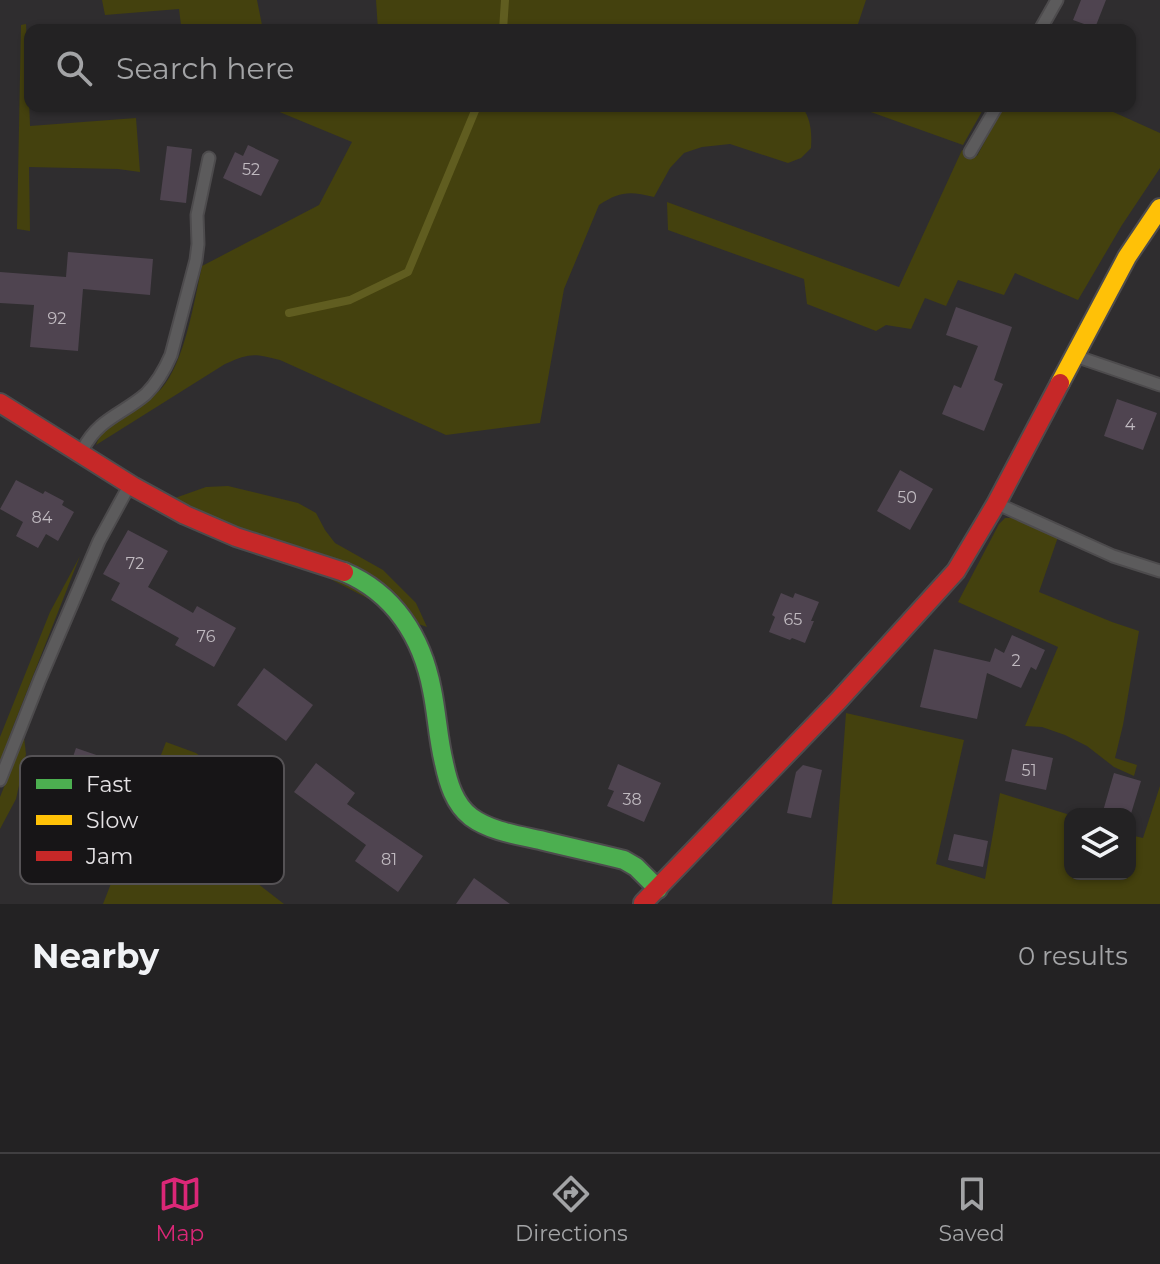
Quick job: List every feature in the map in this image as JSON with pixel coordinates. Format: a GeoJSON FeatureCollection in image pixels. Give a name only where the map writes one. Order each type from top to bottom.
{"type":"FeatureCollection","features":[{"type":"Feature","properties":{"kind":"street"},"geometry":{"type":"LineString","coordinates":[[642,904],[838,701],[956,571],[996,504],[1127,257],[1160,208]]}},
{"type":"Feature","properties":{"kind":"street"},"geometry":{"type":"LineString","coordinates":[[0,403],[129,485],[177,511],[227,534],[343,571],[377,589],[398,611],[425,663],[448,779],[465,811],[485,826],[501,831],[624,860],[636,867],[658,889]]}},
{"type":"Feature","properties":{"kind":"lane"},"geometry":{"type":"LineString","coordinates":[[1043,24],[1057,0]]}},
{"type":"Feature","properties":{"kind":"lane"},"geometry":{"type":"LineString","coordinates":[[970,152],[993,112]]}},
{"type":"Feature","properties":{"kind":"lane"},"geometry":{"type":"LineString","coordinates":[[81,453],[94,431],[145,394],[166,368],[196,260],[197,215],[209,158]]}},
{"type":"Feature","properties":{"kind":"lane"},"geometry":{"type":"LineString","coordinates":[[1074,355],[1160,385]]}},
{"type":"Feature","properties":{"kind":"lane"},"geometry":{"type":"LineString","coordinates":[[0,780],[93,555],[129,485]]}},
{"type":"Feature","properties":{"kind":"lane"},"geometry":{"type":"LineString","coordinates":[[996,504],[1113,556],[1160,571]]}},
{"type":"Feature","properties":{"kind":"shaded area"},"geometry":{"type":"Polygon","coordinates":[[[102,0],[257,0],[262,24],[181,24],[179,9],[105,15],[102,0]]]}},
{"type":"Feature","properties":{"kind":"shaded area"},"geometry":{"type":"Polygon","coordinates":[[[376,0],[866,0],[858,24],[378,24],[376,0]]]}},
{"type":"Feature","properties":{"kind":"shaded area"},"geometry":{"type":"Polygon","coordinates":[[[24,24],[24,112],[29,112],[30,126],[136,118],[140,172],[29,167],[30,231],[17,229],[21,25],[24,24]]]}},
{"type":"Feature","properties":{"kind":"shaded area"},"geometry":{"type":"Polygon","coordinates":[[[280,112],[805,112],[810,126],[811,148],[801,158],[788,163],[730,144],[702,147],[684,153],[670,168],[654,197],[625,194],[599,205],[564,289],[540,423],[446,435],[280,360],[252,355],[225,364],[96,445],[107,428],[153,396],[169,377],[188,330],[202,266],[319,205],[352,142],[280,112]]]}},
{"type":"Feature","properties":{"kind":"shaded area"},"geometry":{"type":"Polygon","coordinates":[[[871,112],[982,112],[963,145],[871,112]]]}},
{"type":"Feature","properties":{"kind":"shaded area"},"geometry":{"type":"Polygon","coordinates":[[[1001,112],[1113,112],[1160,133],[1160,168],[1078,300],[1015,273],[1004,295],[958,280],[946,306],[925,298],[911,329],[886,325],[876,331],[807,304],[804,279],[668,230],[667,202],[899,287],[962,150],[977,156],[1001,112]]]}},
{"type":"Feature","properties":{"kind":"shaded area"},"geometry":{"type":"Polygon","coordinates":[[[228,486],[298,503],[316,513],[335,543],[383,570],[416,603],[427,627],[175,498],[206,487],[228,486]]]}},
{"type":"Feature","properties":{"kind":"shaded area"},"geometry":{"type":"Polygon","coordinates":[[[1005,518],[1058,537],[1039,592],[1139,631],[1115,758],[1137,765],[1134,776],[1114,767],[1087,746],[1065,735],[1042,727],[1025,726],[1058,647],[958,602],[1005,518]]]}},
{"type":"Feature","properties":{"kind":"shaded area"},"geometry":{"type":"Polygon","coordinates":[[[80,556],[0,764],[0,737],[50,612],[80,556]]]}},
{"type":"Feature","properties":{"kind":"shaded area"},"geometry":{"type":"Polygon","coordinates":[[[846,713],[964,740],[936,864],[985,879],[1000,793],[1064,813],[1064,880],[1136,880],[1136,836],[1143,838],[1160,786],[1160,904],[832,904],[846,713]]]}},
{"type":"Feature","properties":{"kind":"shaded area"},"geometry":{"type":"Polygon","coordinates":[[[24,737],[26,754],[20,756],[16,799],[0,829],[0,797],[24,737]]]}},
{"type":"Feature","properties":{"kind":"shaded area"},"geometry":{"type":"Polygon","coordinates":[[[166,742],[200,756],[161,756],[166,742]]]}},
{"type":"Feature","properties":{"kind":"shaded area"},"geometry":{"type":"Polygon","coordinates":[[[111,884],[258,884],[284,904],[103,904],[111,884]]]}},
{"type":"Feature","properties":{"kind":"building"},"geometry":{"type":"Polygon","coordinates":[[[1081,0],[1106,0],[1097,24],[1073,20],[1081,0]]]}},
{"type":"Feature","properties":{"kind":"building"},"geometry":{"type":"Polygon","coordinates":[[[248,145],[279,160],[261,196],[223,178],[235,152],[243,156],[248,145]]]}},
{"type":"Feature","properties":{"kind":"building"},"geometry":{"type":"Polygon","coordinates":[[[167,146],[192,149],[186,203],[160,200],[167,146]]]}},
{"type":"Feature","properties":{"kind":"building"},"geometry":{"type":"Polygon","coordinates":[[[68,252],[153,259],[150,295],[83,289],[78,351],[30,347],[34,305],[0,303],[0,272],[66,277],[68,252]]]}},
{"type":"Feature","properties":{"kind":"building"},"geometry":{"type":"Polygon","coordinates":[[[956,307],[1012,327],[994,380],[1003,384],[984,431],[942,414],[954,385],[961,388],[978,346],[946,335],[956,307]]]}},
{"type":"Feature","properties":{"kind":"building"},"geometry":{"type":"Polygon","coordinates":[[[1117,399],[1157,413],[1143,450],[1104,436],[1117,399]]]}},
{"type":"Feature","properties":{"kind":"building"},"geometry":{"type":"Polygon","coordinates":[[[900,470],[933,489],[910,530],[877,511],[900,470]]]}},
{"type":"Feature","properties":{"kind":"building"},"geometry":{"type":"Polygon","coordinates":[[[16,480],[64,501],[62,505],[74,512],[58,541],[46,534],[38,548],[16,536],[23,522],[0,509],[16,480]]]}},
{"type":"Feature","properties":{"kind":"building"},"geometry":{"type":"Polygon","coordinates":[[[128,530],[168,551],[148,587],[193,613],[197,606],[236,628],[214,667],[175,645],[179,638],[111,600],[120,583],[103,574],[128,530]]]}},
{"type":"Feature","properties":{"kind":"building"},"geometry":{"type":"Polygon","coordinates":[[[781,593],[793,598],[795,593],[819,602],[805,643],[769,632],[781,593]]]}},
{"type":"Feature","properties":{"kind":"building"},"geometry":{"type":"Polygon","coordinates":[[[1012,635],[1045,650],[1036,670],[1031,667],[1021,688],[987,673],[977,719],[920,707],[934,649],[990,662],[995,648],[1004,653],[1012,635]]]}},
{"type":"Feature","properties":{"kind":"building"},"geometry":{"type":"Polygon","coordinates":[[[264,668],[313,705],[286,741],[237,705],[264,668]]]}},
{"type":"Feature","properties":{"kind":"building"},"geometry":{"type":"Polygon","coordinates":[[[76,748],[99,756],[73,756],[76,748]]]}},
{"type":"Feature","properties":{"kind":"building"},"geometry":{"type":"Polygon","coordinates":[[[1012,749],[1053,758],[1046,790],[1005,781],[1012,749]]]}},
{"type":"Feature","properties":{"kind":"building"},"geometry":{"type":"Polygon","coordinates":[[[316,763],[355,793],[347,804],[423,856],[398,892],[355,861],[366,845],[294,792],[316,763]]]}},
{"type":"Feature","properties":{"kind":"building"},"geometry":{"type":"Polygon","coordinates":[[[618,764],[661,783],[644,822],[607,806],[614,791],[608,789],[618,764]]]}},
{"type":"Feature","properties":{"kind":"building"},"geometry":{"type":"Polygon","coordinates":[[[803,765],[822,770],[811,818],[787,813],[796,772],[803,765]]]}},
{"type":"Feature","properties":{"kind":"building"},"geometry":{"type":"Polygon","coordinates":[[[1114,773],[1141,781],[1133,808],[1104,808],[1114,773]]]}},
{"type":"Feature","properties":{"kind":"building"},"geometry":{"type":"Polygon","coordinates":[[[954,834],[988,841],[983,867],[948,860],[954,834]]]}},
{"type":"Feature","properties":{"kind":"building"},"geometry":{"type":"Polygon","coordinates":[[[474,878],[510,904],[456,904],[474,878]]]}},
{"type":"Feature","properties":{"kind":"waterway"},"geometry":{"type":"LineString","coordinates":[[503,24],[505,0]]}},
{"type":"Feature","properties":{"kind":"waterway"},"geometry":{"type":"LineString","coordinates":[[289,313],[350,300],[408,272],[475,112]]}},
{"type":"Feature","properties":{"kind":"traffic: fast"},"geometry":{"type":"LineString","coordinates":[[344,572],[377,592],[403,619],[413,635],[434,699],[448,778],[465,812],[478,822],[504,832],[624,860],[636,867],[658,889]]}},
{"type":"Feature","properties":{"kind":"traffic: slow"},"geometry":{"type":"LineString","coordinates":[[1060,383],[1127,257],[1160,208]]}},
{"type":"Feature","properties":{"kind":"traffic: jam"},"geometry":{"type":"LineString","coordinates":[[643,903],[838,701],[956,571],[996,504],[1060,383]]}},
{"type":"Feature","properties":{"kind":"traffic: jam"},"geometry":{"type":"LineString","coordinates":[[0,403],[134,487],[185,515],[236,537],[344,572]]}}]}
